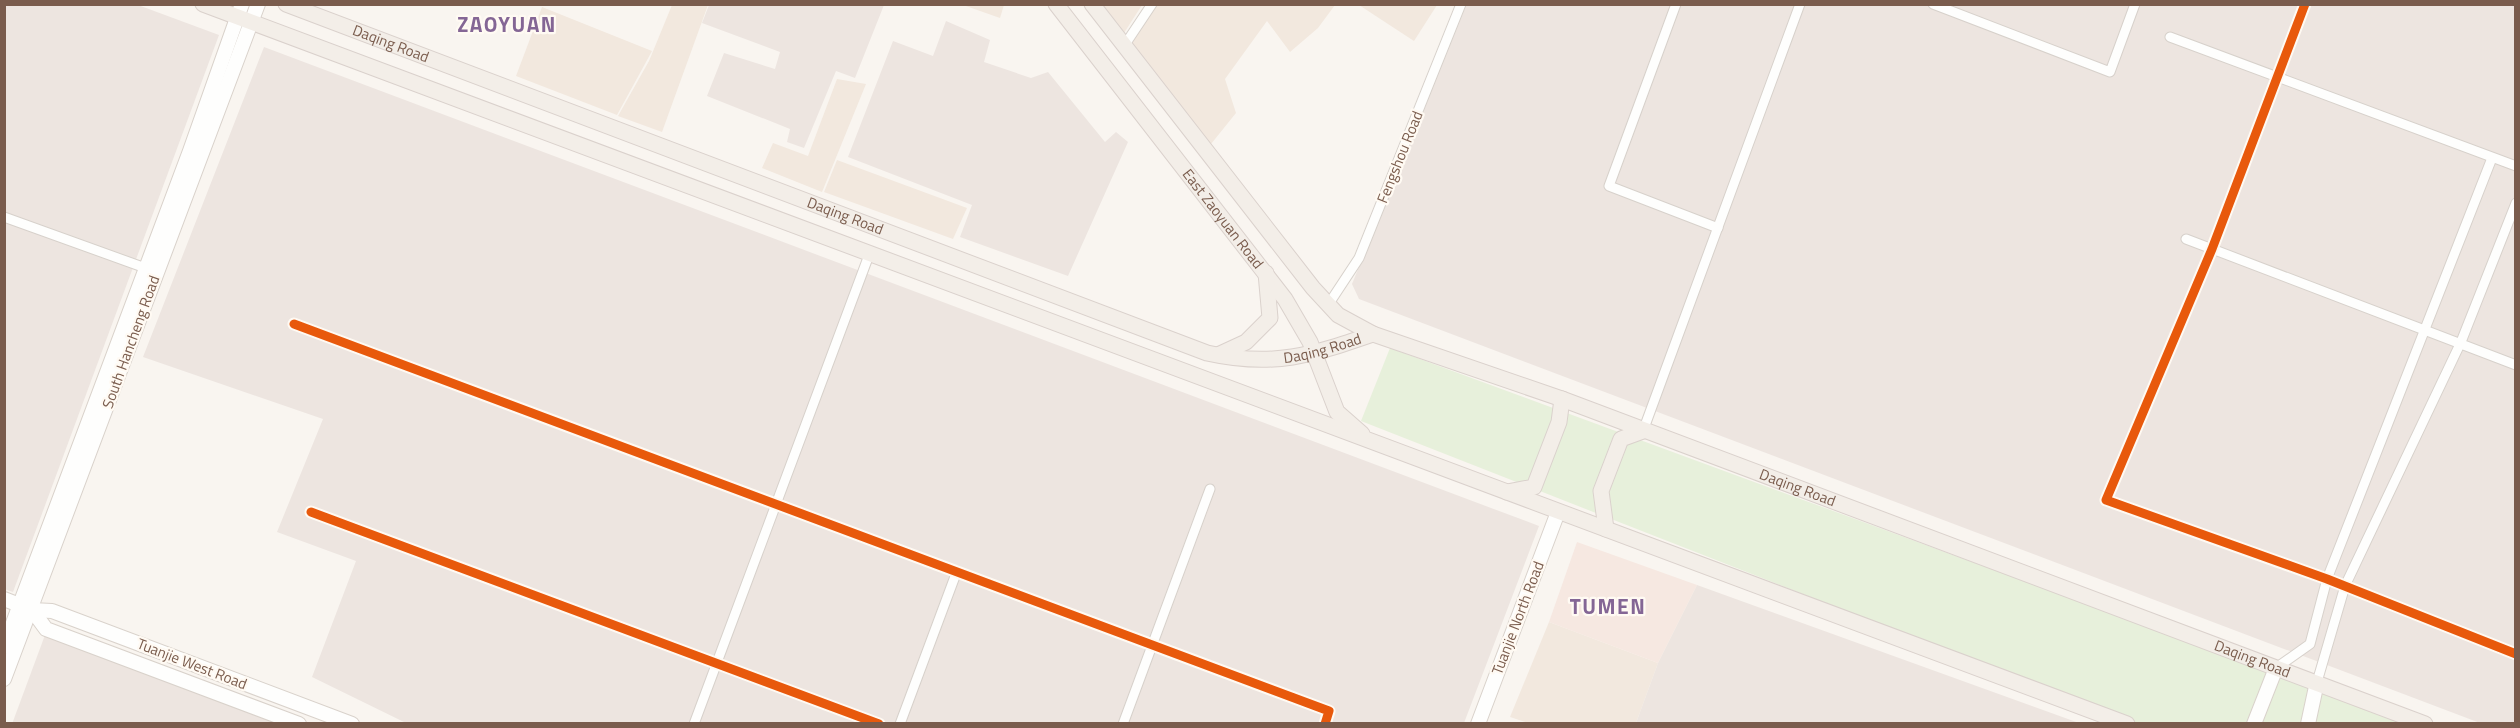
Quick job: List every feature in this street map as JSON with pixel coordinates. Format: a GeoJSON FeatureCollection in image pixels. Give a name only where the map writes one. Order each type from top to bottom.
{"type":"FeatureCollection","features":[{"type":"Feature","properties":{"kind":"main road","name":"Daqing Road"},"geometry":{"type":"LineString","coordinates":[[203,4],[243,15],[868,255],[2127,723]]}},
{"type":"Feature","properties":{"kind":"main road","name":"Daqing Road"},"geometry":{"type":"LineString","coordinates":[[286,4],[1217,355],[1274,360],[1314,354],[1373,334],[1562,399],[2425,723]]}},
{"type":"Feature","properties":{"kind":"main road","name":"East Zaoyuan Road"},"geometry":{"type":"LineString","coordinates":[[1056,4],[1285,299],[1310,342],[1337,412],[1371,441]]}},
{"type":"Feature","properties":{"kind":"main road","name":"East Zaoyuan Road"},"geometry":{"type":"LineString","coordinates":[[1092,4],[1328,305],[1338,315],[1373,334]]}},
{"type":"Feature","properties":{"kind":"main road"},"geometry":{"type":"LineString","coordinates":[[1217,355],[1246,342],[1270,318],[1266,273]]}},
{"type":"Feature","properties":{"kind":"main road"},"geometry":{"type":"LineString","coordinates":[[1156,362],[1165,337]]}},
{"type":"Feature","properties":{"kind":"main road"},"geometry":{"type":"LineString","coordinates":[[1507,492],[1534,488],[1559,422],[1562,399]]}},
{"type":"Feature","properties":{"kind":"main road"},"geometry":{"type":"LineString","coordinates":[[1606,529],[1601,490],[1622,439],[1643,431]]}},
{"type":"Feature","properties":{"kind":"street","name":"South Hancheng Road"},"geometry":{"type":"LineString","coordinates":[[4,679],[27,607],[243,15],[258,4]]}},
{"type":"Feature","properties":{"kind":"street"},"geometry":{"type":"LineString","coordinates":[[1124,46],[1152,4]]}},
{"type":"Feature","properties":{"kind":"street","name":"Fengshou Road"},"geometry":{"type":"LineString","coordinates":[[1328,305],[1359,258],[1461,4]]}},
{"type":"Feature","properties":{"kind":"street"},"geometry":{"type":"LineString","coordinates":[[1676,4],[1609,186],[1718,228]]}},
{"type":"Feature","properties":{"kind":"street"},"geometry":{"type":"LineString","coordinates":[[1643,431],[1800,4]]}},
{"type":"Feature","properties":{"kind":"street"},"geometry":{"type":"LineString","coordinates":[[1933,4],[2110,72],[2135,4]]}},
{"type":"Feature","properties":{"kind":"street"},"geometry":{"type":"LineString","coordinates":[[2305,4],[2212,249],[2106,500],[2327,579],[2516,654]]}},
{"type":"Feature","properties":{"kind":"street"},"geometry":{"type":"LineString","coordinates":[[2170,37],[2516,166]]}},
{"type":"Feature","properties":{"kind":"street"},"geometry":{"type":"LineString","coordinates":[[2254,723],[2276,668],[2310,644],[2327,579],[2492,158]]}},
{"type":"Feature","properties":{"kind":"street"},"geometry":{"type":"LineString","coordinates":[[2308,723],[2317,682],[2345,586],[2461,342],[2516,203]]}},
{"type":"Feature","properties":{"kind":"street"},"geometry":{"type":"LineString","coordinates":[[4,217],[151,270]]}},
{"type":"Feature","properties":{"kind":"street"},"geometry":{"type":"LineString","coordinates":[[2186,238],[2516,365]]}},
{"type":"Feature","properties":{"kind":"street"},"geometry":{"type":"LineString","coordinates":[[694,723],[868,255]]}},
{"type":"Feature","properties":{"kind":"street"},"geometry":{"type":"LineString","coordinates":[[294,324],[1329,711],[1325,723]]}},
{"type":"Feature","properties":{"kind":"street"},"geometry":{"type":"LineString","coordinates":[[1123,723],[1210,489]]}},
{"type":"Feature","properties":{"kind":"street"},"geometry":{"type":"LineString","coordinates":[[311,512],[879,723]]}},
{"type":"Feature","properties":{"kind":"street","name":"Tuanjie North Road"},"geometry":{"type":"LineString","coordinates":[[1478,723],[1558,512]]}},
{"type":"Feature","properties":{"kind":"street"},"geometry":{"type":"LineString","coordinates":[[900,723],[957,571]]}},
{"type":"Feature","properties":{"kind":"street","name":"Tuanjie West Road"},"geometry":{"type":"LineString","coordinates":[[4,599],[27,607],[52,611],[352,723]]}},
{"type":"Feature","properties":{"kind":"street","name":"South Hancheng Road"},"geometry":{"type":"LineString","coordinates":[[4,647],[27,607]]}},
{"type":"Feature","properties":{"kind":"street","name":"Tuanjie West Road"},"geometry":{"type":"LineString","coordinates":[[27,607],[46,629],[299,723]]}},
{"type":"Feature","properties":{"kind":"shaded area"},"geometry":{"type":"Polygon","coordinates":[[[709,4],[884,5],[855,78],[836,71],[804,148],[787,142],[790,129],[707,96],[724,53],[775,69],[780,52],[702,23],[709,4]]]}},
{"type":"Feature","properties":{"kind":"shaded area"},"geometry":{"type":"Polygon","coordinates":[[[1004,4],[1000,18],[963,5],[1004,4]]]}},
{"type":"Feature","properties":{"kind":"shaded area"},"geometry":{"type":"Polygon","coordinates":[[[4,5],[138,5],[219,35],[13,592],[4,589],[4,5]]]}},
{"type":"Feature","properties":{"kind":"shaded area"},"geometry":{"type":"Polygon","coordinates":[[[672,5],[708,5],[662,132],[618,116],[649,61],[672,5]]]}},
{"type":"Feature","properties":{"kind":"shaded area"},"geometry":{"type":"Polygon","coordinates":[[[1102,5],[1142,5],[1124,33],[1102,5]]]}},
{"type":"Feature","properties":{"kind":"shaded area"},"geometry":{"type":"Polygon","coordinates":[[[1154,5],[1335,5],[1318,28],[1290,52],[1267,21],[1225,79],[1236,113],[1211,144],[1128,43],[1154,5]]]}},
{"type":"Feature","properties":{"kind":"shaded area"},"geometry":{"type":"Polygon","coordinates":[[[1359,5],[1437,5],[1414,41],[1359,5]]]}},
{"type":"Feature","properties":{"kind":"shaded area"},"geometry":{"type":"Polygon","coordinates":[[[1466,5],[2515,5],[2515,723],[2480,723],[1359,299],[1352,284],[1466,5]]]}},
{"type":"Feature","properties":{"kind":"shaded area"},"geometry":{"type":"Polygon","coordinates":[[[542,7],[652,51],[617,115],[516,76],[542,7]]]}},
{"type":"Feature","properties":{"kind":"shaded area"},"geometry":{"type":"Polygon","coordinates":[[[946,21],[990,40],[984,62],[1031,78],[1048,72],[1105,142],[1116,132],[1128,142],[1068,276],[960,237],[972,205],[848,157],[893,41],[933,56],[946,21]]]}},
{"type":"Feature","properties":{"kind":"shaded area"},"geometry":{"type":"Polygon","coordinates":[[[264,47],[1539,526],[1464,723],[406,723],[312,677],[356,561],[277,532],[323,419],[143,357],[264,47]]]}},
{"type":"Feature","properties":{"kind":"shaded area"},"geometry":{"type":"Polygon","coordinates":[[[837,79],[866,84],[822,192],[762,168],[773,143],[808,156],[837,79]]]}},
{"type":"Feature","properties":{"kind":"shaded area"},"geometry":{"type":"Polygon","coordinates":[[[837,160],[967,208],[953,239],[824,192],[837,160]]]}},
{"type":"Feature","properties":{"kind":"shaded area"},"geometry":{"type":"Polygon","coordinates":[[[1577,542],[1697,585],[1658,663],[1549,622],[1577,542]]]}},
{"type":"Feature","properties":{"kind":"shaded area"},"geometry":{"type":"Polygon","coordinates":[[[1697,585],[2079,723],[1636,723],[1658,663],[1697,585]]]}},
{"type":"Feature","properties":{"kind":"shaded area"},"geometry":{"type":"Polygon","coordinates":[[[1549,622],[1658,663],[1636,723],[1528,723],[1510,717],[1549,622]]]}},
{"type":"Feature","properties":{"kind":"shaded area"},"geometry":{"type":"Polygon","coordinates":[[[45,635],[282,724],[12,724],[45,635]]]}},
{"type":"Feature","properties":{"kind":"green space"},"geometry":{"type":"Polygon","coordinates":[[[1390,348],[2410,723],[2132,723],[1361,421],[1390,348]]]}},
{"type":"Feature","properties":{"kind":"cycle path"},"geometry":{"type":"LineString","coordinates":[[2305,4],[2212,249],[2106,500],[2327,579],[2516,654]]}},
{"type":"Feature","properties":{"kind":"cycle path"},"geometry":{"type":"LineString","coordinates":[[294,324],[1329,711],[1325,724]]}},
{"type":"Feature","properties":{"kind":"cycle path"},"geometry":{"type":"LineString","coordinates":[[311,512],[879,724]]}},
{"type":"Feature","properties":{"kind":"district","name":"ZAOYUAN"},"geometry":{"type":"Point","coordinates":[507,25]}},
{"type":"Feature","properties":{"kind":"district","name":"TUMEN"},"geometry":{"type":"Point","coordinates":[1608,607]}}]}
